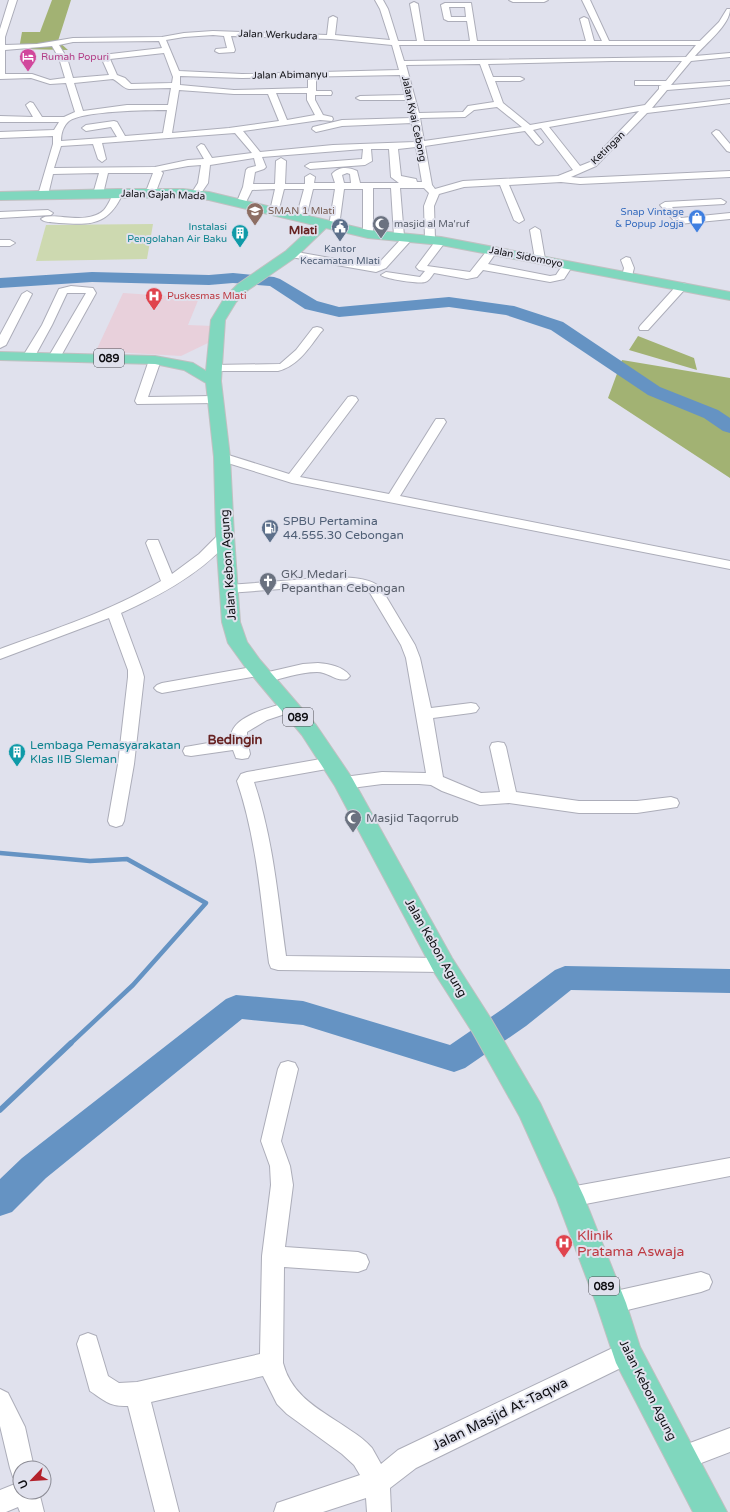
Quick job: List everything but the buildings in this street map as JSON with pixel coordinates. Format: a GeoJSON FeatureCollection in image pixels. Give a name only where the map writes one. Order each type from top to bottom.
{"type":"FeatureCollection","features":[{"type":"Feature","properties":{"kind":"main road","name":"Jalan Gajah Mada"},"geometry":{"type":"LineString","coordinates":[[2,196],[118,193],[196,194],[275,211],[328,225]]}},
{"type":"Feature","properties":{"kind":"main road","name":"Jalan Sidomoyo"},"geometry":{"type":"LineString","coordinates":[[328,225],[368,234],[436,240],[493,250],[730,296]]}},
{"type":"Feature","properties":{"kind":"main road","name":"Jalan Kebon Agung"},"geometry":{"type":"LineString","coordinates":[[328,225],[291,254],[243,287],[230,300],[218,320],[213,383],[222,457],[228,589],[232,622],[238,643],[261,675],[309,730],[332,763],[443,965],[502,1058],[531,1111],[570,1197],[627,1353],[711,1512]]}},
{"type":"Feature","properties":{"kind":"main road"},"geometry":{"type":"LineString","coordinates":[[182,364],[215,345]]}},
{"type":"Feature","properties":{"kind":"main road","name":"089"},"geometry":{"type":"LineString","coordinates":[[0,356],[55,356],[155,360],[182,364],[213,383]]}},
{"type":"Feature","properties":{"kind":"street"},"geometry":{"type":"LineString","coordinates":[[13,0],[3,26],[1,37],[0,77],[28,75],[46,81],[114,78],[122,80],[128,87]]}},
{"type":"Feature","properties":{"kind":"street","name":"Jalan Kyai Cebong"},"geometry":{"type":"LineString","coordinates":[[379,0],[384,9],[410,97],[412,114],[420,144],[426,184]]}},
{"type":"Feature","properties":{"kind":"street"},"geometry":{"type":"LineString","coordinates":[[513,0],[544,0]]}},
{"type":"Feature","properties":{"kind":"street"},"geometry":{"type":"LineString","coordinates":[[586,0],[607,44]]}},
{"type":"Feature","properties":{"kind":"street"},"geometry":{"type":"LineString","coordinates":[[414,4],[421,44]]}},
{"type":"Feature","properties":{"kind":"street"},"geometry":{"type":"LineString","coordinates":[[442,5],[446,36]]}},
{"type":"Feature","properties":{"kind":"street","name":"Ketingan"},"geometry":{"type":"LineString","coordinates":[[436,192],[463,184],[560,179],[593,164],[646,109],[702,43],[725,25],[730,11]]}},
{"type":"Feature","properties":{"kind":"street"},"geometry":{"type":"LineString","coordinates":[[330,37],[333,18]]}},
{"type":"Feature","properties":{"kind":"street"},"geometry":{"type":"LineString","coordinates":[[470,19],[474,43]]}},
{"type":"Feature","properties":{"kind":"street"},"geometry":{"type":"LineString","coordinates":[[584,19],[591,44]]}},
{"type":"Feature","properties":{"kind":"street","name":"Jalan Werkudara"},"geometry":{"type":"LineString","coordinates":[[1,48],[55,44],[73,40],[162,39],[192,34],[227,34],[266,38],[315,39],[330,37],[421,44],[446,36],[474,43],[702,43]]}},
{"type":"Feature","properties":{"kind":"street"},"geometry":{"type":"LineString","coordinates":[[219,52],[231,50],[227,34]]}},
{"type":"Feature","properties":{"kind":"street"},"geometry":{"type":"LineString","coordinates":[[162,39],[175,73],[175,86],[166,136]]}},
{"type":"Feature","properties":{"kind":"street"},"geometry":{"type":"LineString","coordinates":[[55,44],[61,53],[70,81],[79,112],[76,115]]}},
{"type":"Feature","properties":{"kind":"street"},"geometry":{"type":"LineString","coordinates":[[114,78],[105,57],[167,50]]}},
{"type":"Feature","properties":{"kind":"street","name":"Jalan Abimanyu"},"geometry":{"type":"LineString","coordinates":[[175,73],[242,76],[318,73],[400,65],[483,61],[618,58],[689,59],[730,55]]}},
{"type":"Feature","properties":{"kind":"street"},"geometry":{"type":"LineString","coordinates":[[483,61],[499,104],[527,128],[539,142]]}},
{"type":"Feature","properties":{"kind":"street"},"geometry":{"type":"LineString","coordinates":[[318,73],[311,91],[311,100],[320,117]]}},
{"type":"Feature","properties":{"kind":"street"},"geometry":{"type":"LineString","coordinates":[[489,78],[520,78]]}},
{"type":"Feature","properties":{"kind":"street"},"geometry":{"type":"LineString","coordinates":[[638,83],[666,85],[727,81]]}},
{"type":"Feature","properties":{"kind":"street"},"geometry":{"type":"LineString","coordinates":[[128,87],[175,86],[227,92],[311,91],[328,93]]}},
{"type":"Feature","properties":{"kind":"street"},"geometry":{"type":"LineString","coordinates":[[127,108],[122,96],[128,87]]}},
{"type":"Feature","properties":{"kind":"street"},"geometry":{"type":"LineString","coordinates":[[271,92],[284,123]]}},
{"type":"Feature","properties":{"kind":"street"},"geometry":{"type":"LineString","coordinates":[[360,98],[410,97]]}},
{"type":"Feature","properties":{"kind":"street"},"geometry":{"type":"LineString","coordinates":[[49,171],[155,170],[188,163],[208,162],[257,154],[367,146],[420,144],[646,109],[730,101]]}},
{"type":"Feature","properties":{"kind":"street"},"geometry":{"type":"LineString","coordinates":[[316,129],[342,123],[412,114],[465,114],[471,108],[499,104]]}},
{"type":"Feature","properties":{"kind":"street"},"geometry":{"type":"LineString","coordinates":[[30,105],[39,120]]}},
{"type":"Feature","properties":{"kind":"street"},"geometry":{"type":"LineString","coordinates":[[0,119],[65,120],[76,115],[127,108],[171,107]]}},
{"type":"Feature","properties":{"kind":"street"},"geometry":{"type":"LineString","coordinates":[[57,144],[123,140],[237,129],[320,117],[342,123]]}},
{"type":"Feature","properties":{"kind":"street"},"geometry":{"type":"LineString","coordinates":[[43,195],[57,144],[57,133],[65,120]]}},
{"type":"Feature","properties":{"kind":"street"},"geometry":{"type":"LineString","coordinates":[[86,128],[114,124],[123,140]]}},
{"type":"Feature","properties":{"kind":"street"},"geometry":{"type":"LineString","coordinates":[[543,126],[579,171]]}},
{"type":"Feature","properties":{"kind":"street"},"geometry":{"type":"LineString","coordinates":[[237,129],[257,154],[261,167],[251,170],[248,187],[241,204]]}},
{"type":"Feature","properties":{"kind":"street"},"geometry":{"type":"LineString","coordinates":[[0,135],[57,133]]}},
{"type":"Feature","properties":{"kind":"street"},"geometry":{"type":"LineString","coordinates":[[716,133],[730,149]]}},
{"type":"Feature","properties":{"kind":"street"},"geometry":{"type":"LineString","coordinates":[[97,141],[102,159]]}},
{"type":"Feature","properties":{"kind":"street"},"geometry":{"type":"LineString","coordinates":[[393,145],[396,177],[400,180],[426,184],[431,190],[436,192],[432,197],[429,206],[436,240],[421,267],[471,276],[475,274],[493,250]]}},
{"type":"Feature","properties":{"kind":"street"},"geometry":{"type":"LineString","coordinates":[[310,166],[364,162],[367,160],[367,146]]}},
{"type":"Feature","properties":{"kind":"street"},"geometry":{"type":"LineString","coordinates":[[196,194],[203,183],[208,162],[201,147]]}},
{"type":"Feature","properties":{"kind":"street"},"geometry":{"type":"LineString","coordinates":[[301,218],[309,186],[310,150]]}},
{"type":"Feature","properties":{"kind":"street"},"geometry":{"type":"LineString","coordinates":[[275,211],[280,187],[281,161]]}},
{"type":"Feature","properties":{"kind":"street"},"geometry":{"type":"LineString","coordinates":[[98,194],[104,170]]}},
{"type":"Feature","properties":{"kind":"street"},"geometry":{"type":"LineString","coordinates":[[150,194],[158,173],[155,170]]}},
{"type":"Feature","properties":{"kind":"street"},"geometry":{"type":"LineString","coordinates":[[328,225],[340,186],[336,174],[340,171],[354,173],[356,186]]}},
{"type":"Feature","properties":{"kind":"street"},"geometry":{"type":"LineString","coordinates":[[560,179],[580,181],[730,174]]}},
{"type":"Feature","properties":{"kind":"street"},"geometry":{"type":"LineString","coordinates":[[699,176],[727,206]]}},
{"type":"Feature","properties":{"kind":"street"},"geometry":{"type":"LineString","coordinates":[[504,183],[519,220]]}},
{"type":"Feature","properties":{"kind":"street"},"geometry":{"type":"LineString","coordinates":[[248,187],[395,186],[426,184]]}},
{"type":"Feature","properties":{"kind":"street"},"geometry":{"type":"LineString","coordinates":[[368,186],[368,234]]}},
{"type":"Feature","properties":{"kind":"street"},"geometry":{"type":"LineString","coordinates":[[291,254],[376,269],[382,266],[404,237],[395,186]]}},
{"type":"Feature","properties":{"kind":"street"},"geometry":{"type":"LineString","coordinates":[[0,215],[46,219],[88,220],[101,218],[112,207],[118,193]]}},
{"type":"Feature","properties":{"kind":"street"},"geometry":{"type":"LineString","coordinates":[[46,219],[56,195]]}},
{"type":"Feature","properties":{"kind":"street"},"geometry":{"type":"LineString","coordinates":[[0,210],[2,196]]}},
{"type":"Feature","properties":{"kind":"street"},"geometry":{"type":"LineString","coordinates":[[689,230],[678,221],[665,205],[727,206]]}},
{"type":"Feature","properties":{"kind":"street"},"geometry":{"type":"LineString","coordinates":[[678,221],[730,216]]}},
{"type":"Feature","properties":{"kind":"street"},"geometry":{"type":"LineString","coordinates":[[535,230],[540,259]]}},
{"type":"Feature","properties":{"kind":"street"},"geometry":{"type":"LineString","coordinates":[[626,260],[629,268],[627,276]]}},
{"type":"Feature","properties":{"kind":"street"},"geometry":{"type":"LineString","coordinates":[[481,266],[550,279],[560,277],[568,265]]}},
{"type":"Feature","properties":{"kind":"street"},"geometry":{"type":"LineString","coordinates":[[386,275],[421,280],[424,279],[431,270]]}},
{"type":"Feature","properties":{"kind":"street"},"geometry":{"type":"LineString","coordinates":[[644,328],[682,286]]}},
{"type":"Feature","properties":{"kind":"street"},"geometry":{"type":"LineString","coordinates":[[29,356],[47,326],[63,291],[71,289],[89,290],[91,293],[55,356]]}},
{"type":"Feature","properties":{"kind":"street"},"geometry":{"type":"LineString","coordinates":[[0,345],[28,294]]}},
{"type":"Feature","properties":{"kind":"street"},"geometry":{"type":"LineString","coordinates":[[155,360],[140,401],[284,367],[300,351],[317,330]]}},
{"type":"Feature","properties":{"kind":"street"},"geometry":{"type":"LineString","coordinates":[[292,479],[352,400]]}},
{"type":"Feature","properties":{"kind":"street"},"geometry":{"type":"LineString","coordinates":[[392,499],[440,422]]}},
{"type":"Feature","properties":{"kind":"street"},"geometry":{"type":"LineString","coordinates":[[222,457],[292,479],[730,565]]}},
{"type":"Feature","properties":{"kind":"street"},"geometry":{"type":"LineString","coordinates":[[0,654],[113,611],[153,592],[202,559],[225,536]]}},
{"type":"Feature","properties":{"kind":"street"},"geometry":{"type":"LineString","coordinates":[[153,543],[168,583]]}},
{"type":"Feature","properties":{"kind":"street"},"geometry":{"type":"LineString","coordinates":[[228,589],[334,581],[364,584],[372,587],[376,591],[408,645],[413,658],[435,780]]}},
{"type":"Feature","properties":{"kind":"street"},"geometry":{"type":"LineString","coordinates":[[113,611],[135,670],[136,677],[126,764],[116,821]]}},
{"type":"Feature","properties":{"kind":"street"},"geometry":{"type":"LineString","coordinates":[[162,688],[320,668],[329,669],[342,676]]}},
{"type":"Feature","properties":{"kind":"street"},"geometry":{"type":"LineString","coordinates":[[191,751],[241,748],[239,732],[242,728],[255,719],[289,707]]}},
{"type":"Feature","properties":{"kind":"street"},"geometry":{"type":"LineString","coordinates":[[424,714],[471,708]]}},
{"type":"Feature","properties":{"kind":"street"},"geometry":{"type":"LineString","coordinates":[[498,747],[509,797]]}},
{"type":"Feature","properties":{"kind":"street"},"geometry":{"type":"LineString","coordinates":[[332,763],[247,778],[245,781],[254,810],[263,850],[278,963],[443,965]]}},
{"type":"Feature","properties":{"kind":"street"},"geometry":{"type":"LineString","coordinates":[[344,783],[382,778],[419,778],[435,780],[448,787],[480,799],[509,797],[579,808],[637,808],[671,803]]}},
{"type":"Feature","properties":{"kind":"street"},"geometry":{"type":"LineString","coordinates":[[288,1069],[271,1141],[280,1166],[282,1185],[273,1256],[272,1363],[275,1378],[285,1396],[295,1406],[351,1445],[362,1456],[377,1482],[379,1512]]}},
{"type":"Feature","properties":{"kind":"street"},"geometry":{"type":"LineString","coordinates":[[570,1197],[730,1167]]}},
{"type":"Feature","properties":{"kind":"street"},"geometry":{"type":"LineString","coordinates":[[273,1256],[358,1262]]}},
{"type":"Feature","properties":{"kind":"street"},"geometry":{"type":"LineString","coordinates":[[610,1303],[701,1282]]}},
{"type":"Feature","properties":{"kind":"street"},"geometry":{"type":"LineString","coordinates":[[88,1344],[98,1383],[116,1395],[137,1394],[272,1363]]}},
{"type":"Feature","properties":{"kind":"street","name":"Jalan Masjid At-Taqwa"},"geometry":{"type":"LineString","coordinates":[[286,1512],[377,1482],[407,1459],[627,1353]]}},
{"type":"Feature","properties":{"kind":"street"},"geometry":{"type":"LineString","coordinates":[[137,1394],[167,1512]]}},
{"type":"Feature","properties":{"kind":"street"},"geometry":{"type":"LineString","coordinates":[[0,1401],[13,1427],[20,1460]]}},
{"type":"Feature","properties":{"kind":"street"},"geometry":{"type":"LineString","coordinates":[[683,1458],[730,1440]]}},
{"type":"Feature","properties":{"kind":"street"},"geometry":{"type":"LineString","coordinates":[[0,1502],[12,1497]]}},
{"type":"Feature","properties":{"kind":"street"},"geometry":{"type":"LineString","coordinates":[[28,1500],[32,1512]]}},
{"type":"Feature","properties":{"kind":"shaded area","name":"Puskesmas Mlati"},"geometry":{"type":"Polygon","coordinates":[[[123,293],[199,298],[188,325],[213,326],[208,343],[181,356],[96,351],[123,293]]]}},
{"type":"Feature","properties":{"kind":"green space"},"geometry":{"type":"Polygon","coordinates":[[[52,0],[71,0],[58,41],[68,50],[19,49],[22,32],[40,32],[52,0]]]}},
{"type":"Feature","properties":{"kind":"green space"},"geometry":{"type":"Polygon","coordinates":[[[153,224],[147,259],[36,261],[46,225],[153,224]]]}},
{"type":"Feature","properties":{"kind":"green space"},"geometry":{"type":"Polygon","coordinates":[[[638,336],[694,358],[697,370],[629,350],[638,336]]]}},
{"type":"Feature","properties":{"kind":"green space"},"geometry":{"type":"Polygon","coordinates":[[[622,360],[730,378],[730,478],[608,398],[622,360]]]}},
{"type":"Feature","properties":{"kind":"waterway"},"geometry":{"type":"LineString","coordinates":[[0,283],[92,277],[209,280],[233,278],[274,282],[311,305],[339,312],[449,302],[508,310],[557,326],[654,391],[711,414],[730,427]]}},
{"type":"Feature","properties":{"kind":"waterway"},"geometry":{"type":"LineString","coordinates":[[0,853],[90,861],[127,859],[206,903],[133,985],[70,1044]]}},
{"type":"Feature","properties":{"kind":"waterway"},"geometry":{"type":"LineString","coordinates":[[0,1201],[34,1168],[236,1007],[303,1013],[454,1059],[515,1017],[565,978],[730,981]]}},
{"type":"Feature","properties":{"kind":"waterway"},"geometry":{"type":"LineString","coordinates":[[0,1110],[71,1043]]}},
{"type":"Feature","properties":{"kind":"place","name":"Rumah Popuri"},"geometry":{"type":"Point","coordinates":[28,72]}},
{"type":"Feature","properties":{"kind":"place","name":"SMAN 1 Mlati"},"geometry":{"type":"Point","coordinates":[255,226]}},
{"type":"Feature","properties":{"kind":"place","name":"Snap Vintage & Popup Jogja"},"geometry":{"type":"Point","coordinates":[697,233]}},
{"type":"Feature","properties":{"kind":"place","name":"masjid al Ma'ruf"},"geometry":{"type":"Point","coordinates":[381,239]}},
{"type":"Feature","properties":{"kind":"place","name":"Kantor Kecamatan Mlati"},"geometry":{"type":"Point","coordinates":[340,242]}},
{"type":"Feature","properties":{"kind":"place","name":"Instalasi Pengolahan Air Baku"},"geometry":{"type":"Point","coordinates":[240,248]}},
{"type":"Feature","properties":{"kind":"place","name":"Puskesmas Mlati"},"geometry":{"type":"Point","coordinates":[154,311]}},
{"type":"Feature","properties":{"kind":"place","name":"SPBU Pertamina 44.555.30 Cebongan"},"geometry":{"type":"Point","coordinates":[270,543]}},
{"type":"Feature","properties":{"kind":"place","name":"GKJ Medari Pepanthan Cebongan"},"geometry":{"type":"Point","coordinates":[268,596]}},
{"type":"Feature","properties":{"kind":"place","name":"Lembaga Pemasyarakatan Klas IIB Sleman"},"geometry":{"type":"Point","coordinates":[17,767]}},
{"type":"Feature","properties":{"kind":"place","name":"Masjid Taqorrub"},"geometry":{"type":"Point","coordinates":[353,833]}},
{"type":"Feature","properties":{"kind":"place","name":"Klinik Pratama Aswaja"},"geometry":{"type":"Point","coordinates":[564,1258]}},
{"type":"Feature","properties":{"kind":"district","name":"Mlati"},"geometry":{"type":"Point","coordinates":[303,230]}},
{"type":"Feature","properties":{"kind":"district","name":"Bedingin"},"geometry":{"type":"Point","coordinates":[235,740]}}]}
